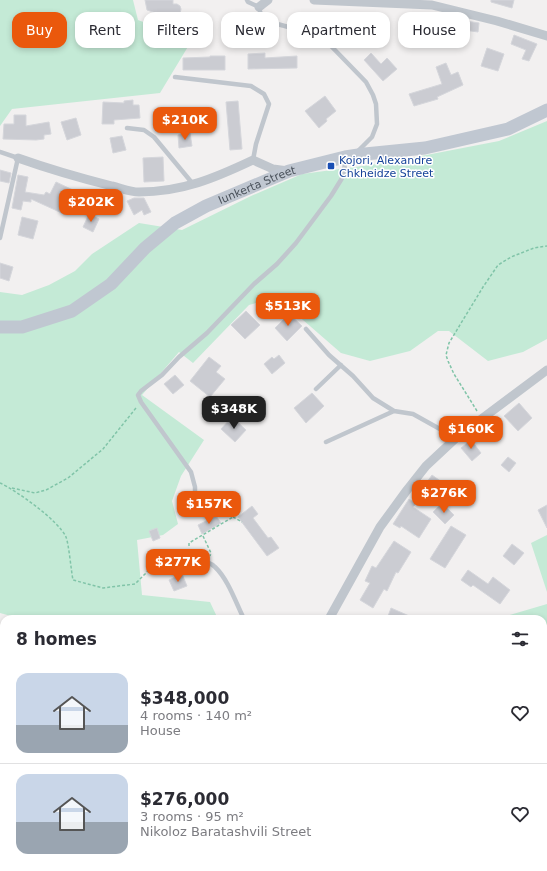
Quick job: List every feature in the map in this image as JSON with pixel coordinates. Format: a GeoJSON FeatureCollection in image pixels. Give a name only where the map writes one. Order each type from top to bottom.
{"type":"FeatureCollection","features":[{"type":"Feature","properties":{"kind":"main road","name":"Iunkerta Street"},"geometry":{"type":"LineString","coordinates":[[0,327],[22,327],[72,311],[112,284],[146,248],[175,223],[206,206],[289,171],[349,156],[425,148],[508,129],[547,110]]}},
{"type":"Feature","properties":{"kind":"street"},"geometry":{"type":"LineString","coordinates":[[258,7],[263,2],[268,0]]}},
{"type":"Feature","properties":{"kind":"street"},"geometry":{"type":"LineString","coordinates":[[314,0],[431,3],[547,36]]}},
{"type":"Feature","properties":{"kind":"street"},"geometry":{"type":"LineString","coordinates":[[18,158],[60,172],[138,192],[173,189],[193,184],[220,176],[253,160],[274,169],[289,171]]}},
{"type":"Feature","properties":{"kind":"street"},"geometry":{"type":"LineString","coordinates":[[331,615],[380,527],[426,466],[456,438],[547,370]]}},
{"type":"Feature","properties":{"kind":"lane"},"geometry":{"type":"LineString","coordinates":[[186,501],[195,493],[191,472],[141,402],[138,395],[207,333],[254,284],[277,264],[296,243],[344,175],[349,156],[372,137],[377,124],[376,104],[366,82],[332,47],[314,34],[270,22],[260,13],[258,7],[247,0]]}},
{"type":"Feature","properties":{"kind":"lane"},"geometry":{"type":"LineString","coordinates":[[175,77],[251,86],[264,94],[269,104],[256,144],[253,160]]}},
{"type":"Feature","properties":{"kind":"lane"},"geometry":{"type":"LineString","coordinates":[[128,128],[144,130],[154,137],[193,184]]}},
{"type":"Feature","properties":{"kind":"lane"},"geometry":{"type":"LineString","coordinates":[[0,152],[18,158],[0,238]]}},
{"type":"Feature","properties":{"kind":"lane"},"geometry":{"type":"LineString","coordinates":[[306,329],[329,355],[353,376],[373,398],[394,412],[413,414],[456,438]]}},
{"type":"Feature","properties":{"kind":"lane"},"geometry":{"type":"LineString","coordinates":[[316,389],[341,365]]}},
{"type":"Feature","properties":{"kind":"lane"},"geometry":{"type":"LineString","coordinates":[[326,442],[394,412]]}},
{"type":"Feature","properties":{"kind":"lane"},"geometry":{"type":"LineString","coordinates":[[154,553],[181,556],[208,562],[215,566],[226,582],[242,615]]}},
{"type":"Feature","properties":{"kind":"path"},"geometry":{"type":"LineString","coordinates":[[482,419],[469,400],[448,361],[446,355],[449,343],[498,265],[511,257],[534,248],[547,246]]}},
{"type":"Feature","properties":{"kind":"path"},"geometry":{"type":"LineString","coordinates":[[0,483],[11,488],[35,493],[46,490],[68,478],[103,449],[141,402]]}},
{"type":"Feature","properties":{"kind":"path"},"geometry":{"type":"LineString","coordinates":[[11,488],[55,523],[66,537],[73,580],[103,588],[135,584],[147,572],[154,553]]}},
{"type":"Feature","properties":{"kind":"path"},"geometry":{"type":"LineString","coordinates":[[189,546],[189,543],[233,517],[238,501]]}},
{"type":"Feature","properties":{"kind":"path"},"geometry":{"type":"LineString","coordinates":[[233,517],[242,522]]}},
{"type":"Feature","properties":{"kind":"path"},"geometry":{"type":"LineString","coordinates":[[202,536],[211,553],[208,562]]}},
{"type":"Feature","properties":{"kind":"green space"},"geometry":{"type":"Polygon","coordinates":[[[0,0],[133,0],[138,20],[143,22],[143,48],[187,48],[160,93],[12,109],[0,126],[0,0]]]}},
{"type":"Feature","properties":{"kind":"green space"},"geometry":{"type":"Polygon","coordinates":[[[547,121],[547,339],[523,352],[488,361],[449,331],[438,331],[410,351],[370,361],[341,353],[278,297],[249,305],[193,363],[179,352],[142,395],[204,440],[181,476],[172,501],[178,524],[163,535],[137,540],[142,595],[210,602],[216,615],[7,615],[0,613],[0,292],[22,295],[49,285],[75,271],[92,254],[139,223],[182,230],[251,196],[302,174],[385,163],[499,141],[547,121]]]}},
{"type":"Feature","properties":{"kind":"green space"},"geometry":{"type":"Polygon","coordinates":[[[547,535],[547,592],[531,543],[547,535]]]}},
{"type":"Feature","properties":{"kind":"green space"},"geometry":{"type":"Polygon","coordinates":[[[547,604],[547,615],[510,615],[547,604]]]}},
{"type":"Feature","properties":{"kind":"building"},"geometry":{"type":"Polygon","coordinates":[[[145,0],[173,0],[173,4],[177,4],[181,9],[180,12],[153,12],[147,10],[145,0]]]}},
{"type":"Feature","properties":{"kind":"building"},"geometry":{"type":"Polygon","coordinates":[[[491,0],[514,0],[512,8],[491,2],[491,0]]]}},
{"type":"Feature","properties":{"kind":"building"},"geometry":{"type":"Polygon","coordinates":[[[470,22],[479,23],[478,32],[470,31],[470,22]]]}},
{"type":"Feature","properties":{"kind":"building"},"geometry":{"type":"Polygon","coordinates":[[[514,35],[537,44],[529,61],[522,59],[526,50],[511,44],[514,35]]]}},
{"type":"Feature","properties":{"kind":"building"},"geometry":{"type":"Polygon","coordinates":[[[487,48],[504,54],[498,71],[481,66],[487,48]]]}},
{"type":"Feature","properties":{"kind":"building"},"geometry":{"type":"Polygon","coordinates":[[[265,53],[265,58],[297,56],[297,68],[248,69],[248,54],[265,53]]]}},
{"type":"Feature","properties":{"kind":"building"},"geometry":{"type":"Polygon","coordinates":[[[371,53],[381,64],[387,58],[397,69],[383,81],[364,60],[371,53]]]}},
{"type":"Feature","properties":{"kind":"building"},"geometry":{"type":"Polygon","coordinates":[[[225,56],[225,70],[183,70],[183,58],[225,56]]]}},
{"type":"Feature","properties":{"kind":"building"},"geometry":{"type":"Polygon","coordinates":[[[446,63],[451,75],[458,72],[463,85],[437,97],[438,99],[414,106],[409,94],[442,84],[436,67],[446,63]]]}},
{"type":"Feature","properties":{"kind":"building"},"geometry":{"type":"Polygon","coordinates":[[[325,96],[336,111],[326,119],[327,121],[319,128],[305,111],[325,96]]]}},
{"type":"Feature","properties":{"kind":"building"},"geometry":{"type":"Polygon","coordinates":[[[133,100],[133,105],[139,105],[140,118],[114,120],[114,124],[102,124],[103,102],[124,103],[124,101],[133,100]]]}},
{"type":"Feature","properties":{"kind":"building"},"geometry":{"type":"Polygon","coordinates":[[[238,101],[242,149],[230,150],[226,102],[238,101]]]}},
{"type":"Feature","properties":{"kind":"building"},"geometry":{"type":"Polygon","coordinates":[[[199,109],[201,122],[189,124],[187,111],[199,109]]]}},
{"type":"Feature","properties":{"kind":"building"},"geometry":{"type":"Polygon","coordinates":[[[14,115],[26,115],[26,126],[49,122],[51,134],[44,135],[44,139],[36,140],[3,139],[4,124],[14,124],[14,115]]]}},
{"type":"Feature","properties":{"kind":"building"},"geometry":{"type":"Polygon","coordinates":[[[76,118],[81,135],[67,140],[61,122],[76,118]]]}},
{"type":"Feature","properties":{"kind":"building"},"geometry":{"type":"Polygon","coordinates":[[[190,133],[192,146],[179,148],[178,135],[190,133]]]}},
{"type":"Feature","properties":{"kind":"building"},"geometry":{"type":"Polygon","coordinates":[[[122,136],[126,150],[113,153],[110,138],[122,136]]]}},
{"type":"Feature","properties":{"kind":"building"},"geometry":{"type":"Polygon","coordinates":[[[163,157],[164,181],[144,182],[143,158],[163,157]]]}},
{"type":"Feature","properties":{"kind":"building"},"geometry":{"type":"Polygon","coordinates":[[[0,170],[11,173],[9,183],[0,181],[0,170]]]}},
{"type":"Feature","properties":{"kind":"building"},"geometry":{"type":"Polygon","coordinates":[[[18,175],[28,177],[25,192],[44,195],[46,192],[50,194],[56,182],[75,191],[64,214],[31,199],[31,202],[23,201],[21,210],[12,208],[18,175]]]}},
{"type":"Feature","properties":{"kind":"building"},"geometry":{"type":"Polygon","coordinates":[[[134,198],[144,198],[151,212],[144,215],[142,210],[134,215],[127,201],[134,198]]]}},
{"type":"Feature","properties":{"kind":"building"},"geometry":{"type":"Polygon","coordinates":[[[89,214],[99,219],[93,232],[83,227],[89,214]]]}},
{"type":"Feature","properties":{"kind":"building"},"geometry":{"type":"Polygon","coordinates":[[[22,217],[38,221],[33,239],[18,235],[22,217]]]}},
{"type":"Feature","properties":{"kind":"building"},"geometry":{"type":"Polygon","coordinates":[[[0,263],[13,267],[9,281],[0,278],[0,263]]]}},
{"type":"Feature","properties":{"kind":"building"},"geometry":{"type":"Polygon","coordinates":[[[246,311],[260,325],[245,339],[231,325],[246,311]]]}},
{"type":"Feature","properties":{"kind":"building"},"geometry":{"type":"Polygon","coordinates":[[[289,314],[302,326],[287,341],[275,328],[289,314]]]}},
{"type":"Feature","properties":{"kind":"building"},"geometry":{"type":"Polygon","coordinates":[[[279,355],[285,363],[272,374],[264,364],[272,357],[274,359],[279,355]]]}},
{"type":"Feature","properties":{"kind":"building"},"geometry":{"type":"Polygon","coordinates":[[[209,357],[221,366],[216,372],[225,379],[210,397],[190,381],[209,357]]]}},
{"type":"Feature","properties":{"kind":"building"},"geometry":{"type":"Polygon","coordinates":[[[175,375],[184,385],[173,394],[164,384],[175,375]]]}},
{"type":"Feature","properties":{"kind":"building"},"geometry":{"type":"Polygon","coordinates":[[[312,393],[324,406],[306,423],[294,408],[312,393]]]}},
{"type":"Feature","properties":{"kind":"building"},"geometry":{"type":"Polygon","coordinates":[[[519,403],[532,418],[518,431],[504,416],[519,403]]]}},
{"type":"Feature","properties":{"kind":"building"},"geometry":{"type":"Polygon","coordinates":[[[232,417],[246,430],[235,442],[221,429],[232,417]]]}},
{"type":"Feature","properties":{"kind":"building"},"geometry":{"type":"Polygon","coordinates":[[[471,440],[481,453],[472,461],[461,448],[471,440]]]}},
{"type":"Feature","properties":{"kind":"building"},"geometry":{"type":"Polygon","coordinates":[[[508,457],[516,463],[509,472],[501,465],[508,457]]]}},
{"type":"Feature","properties":{"kind":"building"},"geometry":{"type":"Polygon","coordinates":[[[432,475],[446,485],[439,495],[425,485],[432,475]]]}},
{"type":"Feature","properties":{"kind":"building"},"geometry":{"type":"Polygon","coordinates":[[[409,499],[416,504],[413,507],[431,519],[419,538],[401,526],[400,528],[393,524],[409,499]]]}},
{"type":"Feature","properties":{"kind":"building"},"geometry":{"type":"Polygon","coordinates":[[[442,503],[454,515],[445,524],[433,512],[442,503]]]}},
{"type":"Feature","properties":{"kind":"building"},"geometry":{"type":"Polygon","coordinates":[[[547,505],[547,528],[538,510],[547,505]]]}},
{"type":"Feature","properties":{"kind":"building"},"geometry":{"type":"Polygon","coordinates":[[[252,506],[258,514],[253,518],[268,538],[271,537],[279,548],[267,556],[238,517],[252,506]]]}},
{"type":"Feature","properties":{"kind":"building"},"geometry":{"type":"Polygon","coordinates":[[[216,516],[221,523],[202,534],[198,525],[216,516]]]}},
{"type":"Feature","properties":{"kind":"building"},"geometry":{"type":"Polygon","coordinates":[[[451,526],[466,535],[445,568],[430,559],[451,526]]]}},
{"type":"Feature","properties":{"kind":"building"},"geometry":{"type":"Polygon","coordinates":[[[157,528],[160,538],[153,541],[149,531],[157,528]]]}},
{"type":"Feature","properties":{"kind":"building"},"geometry":{"type":"Polygon","coordinates":[[[394,541],[411,552],[398,573],[396,572],[387,591],[384,589],[373,608],[360,600],[370,583],[365,581],[372,566],[376,568],[394,541]]]}},
{"type":"Feature","properties":{"kind":"building"},"geometry":{"type":"Polygon","coordinates":[[[512,544],[524,553],[514,565],[503,556],[512,544]]]}},
{"type":"Feature","properties":{"kind":"building"},"geometry":{"type":"Polygon","coordinates":[[[468,570],[488,584],[493,577],[510,590],[500,604],[473,585],[471,587],[461,580],[468,570]]]}},
{"type":"Feature","properties":{"kind":"building"},"geometry":{"type":"Polygon","coordinates":[[[182,574],[187,586],[174,591],[169,580],[182,574]]]}},
{"type":"Feature","properties":{"kind":"building"},"geometry":{"type":"Polygon","coordinates":[[[391,608],[407,615],[388,615],[391,608]]]}},
{"type":"Feature","properties":{"kind":"place","name":"Kojori, Alexandre Chkheidze Street"},"geometry":{"type":"Point","coordinates":[331,166]}}]}
